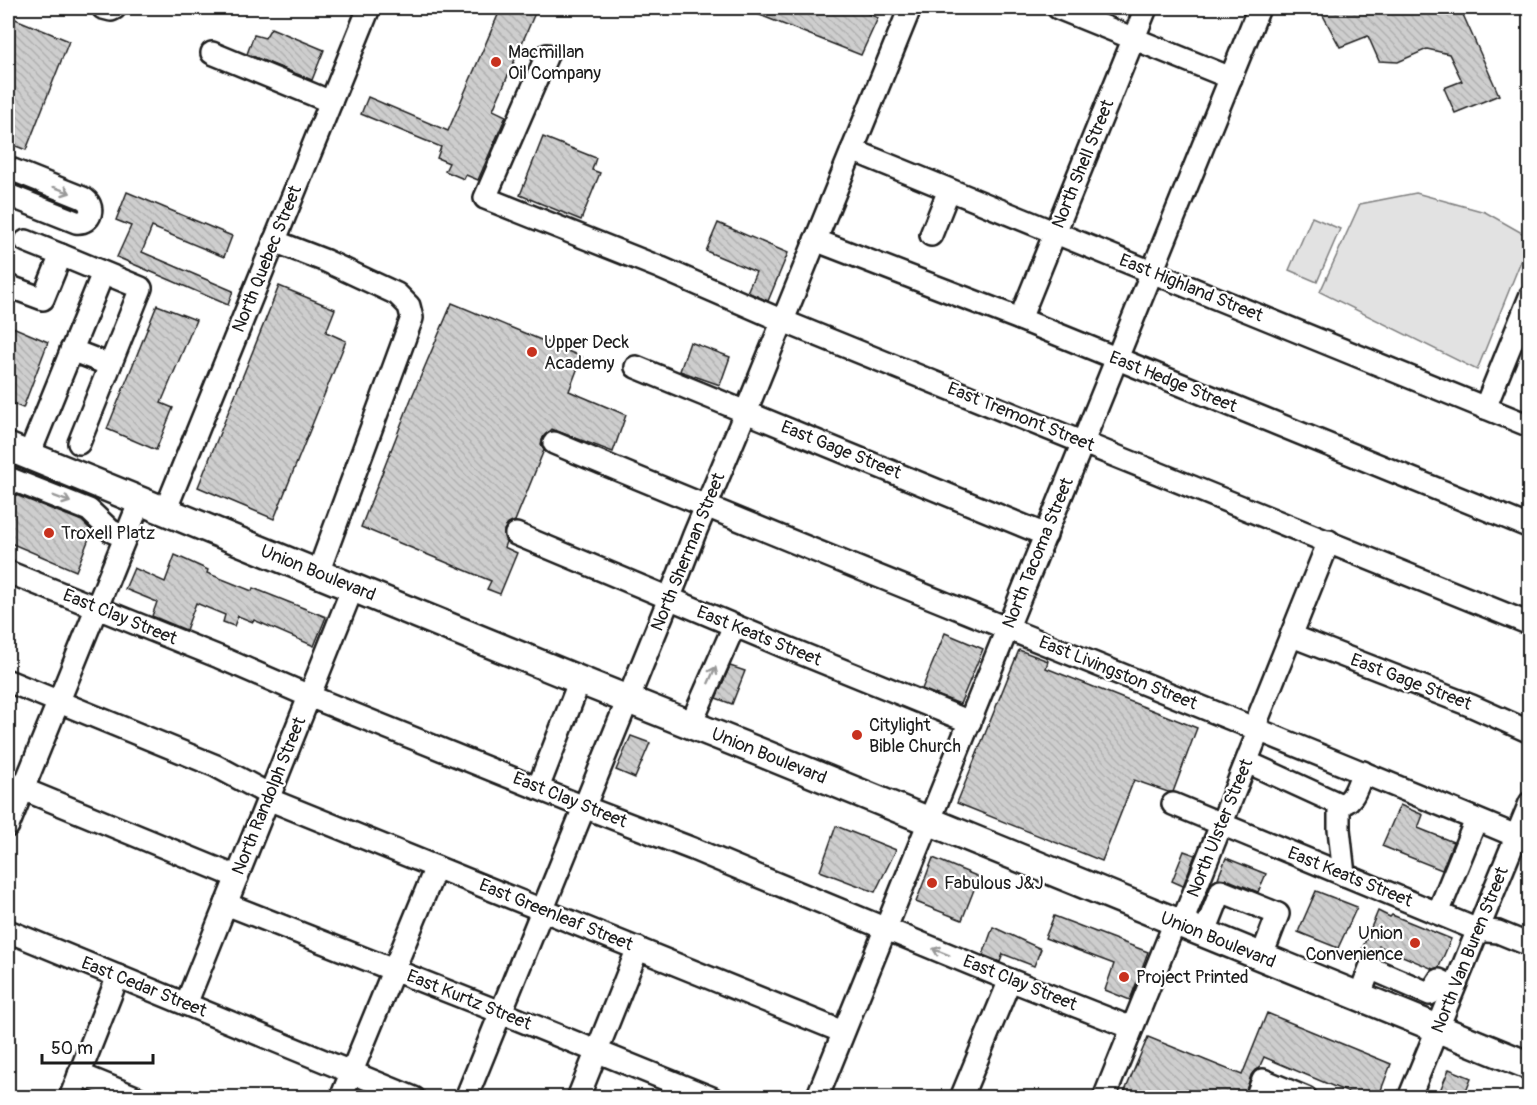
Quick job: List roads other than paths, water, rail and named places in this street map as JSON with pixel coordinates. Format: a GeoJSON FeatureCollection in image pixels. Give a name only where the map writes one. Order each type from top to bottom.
{"type":"FeatureCollection","features":[{"type":"Feature","properties":{"kind":"main road","name":"Union Boulevard"},"geometry":{"type":"LineString","coordinates":[[18,451],[1530,1066]]}},
{"type":"Feature","properties":{"kind":"street"},"geometry":{"type":"LineString","coordinates":[[104,8],[111,10],[114,8]]}},
{"type":"Feature","properties":{"kind":"street","name":"North Quebec Street"},"geometry":{"type":"LineString","coordinates":[[165,511],[369,8]]}},
{"type":"Feature","properties":{"kind":"street","name":"North Sherman Street"},"geometry":{"type":"LineString","coordinates":[[466,1098],[910,8]]}},
{"type":"Feature","properties":{"kind":"street"},"geometry":{"type":"LineString","coordinates":[[1058,8],[1231,78]]}},
{"type":"Feature","properties":{"kind":"street","name":"North Shell Street"},"geometry":{"type":"LineString","coordinates":[[1020,320],[1146,8]]}},
{"type":"Feature","properties":{"kind":"street","name":"North Tacoma Street"},"geometry":{"type":"LineString","coordinates":[[817,1098],[1259,8]]}},
{"type":"Feature","properties":{"kind":"street"},"geometry":{"type":"LineString","coordinates":[[212,53],[331,102]]}},
{"type":"Feature","properties":{"kind":"street","name":"East Tremont Street"},"geometry":{"type":"LineString","coordinates":[[547,55],[485,198],[1530,624]]}},
{"type":"Feature","properties":{"kind":"street","name":"East Highland Street"},"geometry":{"type":"LineString","coordinates":[[852,150],[1530,426]]}},
{"type":"Feature","properties":{"kind":"street"},"geometry":{"type":"LineString","coordinates":[[8,168],[83,198],[90,204],[90,213],[85,221],[76,222],[8,195]]}},
{"type":"Feature","properties":{"kind":"street"},"geometry":{"type":"LineString","coordinates":[[931,235],[949,190]]}},
{"type":"Feature","properties":{"kind":"street","name":"East Hedge Street"},"geometry":{"type":"LineString","coordinates":[[815,240],[1020,320],[1530,527]]}},
{"type":"Feature","properties":{"kind":"street"},"geometry":{"type":"LineString","coordinates":[[26,241],[141,288],[79,443]]}},
{"type":"Feature","properties":{"kind":"street"},"geometry":{"type":"LineString","coordinates":[[274,241],[326,261],[397,294],[409,306],[412,318],[318,573]]}},
{"type":"Feature","properties":{"kind":"street"},"geometry":{"type":"LineString","coordinates":[[8,286],[43,299],[61,255]]}},
{"type":"Feature","properties":{"kind":"street"},"geometry":{"type":"LineString","coordinates":[[18,451],[71,350],[103,273]]}},
{"type":"Feature","properties":{"kind":"street"},"geometry":{"type":"LineString","coordinates":[[1485,408],[1530,297]]}},
{"type":"Feature","properties":{"kind":"street"},"geometry":{"type":"LineString","coordinates":[[71,350],[110,366]]}},
{"type":"Feature","properties":{"kind":"street","name":"East Gage Street"},"geometry":{"type":"LineString","coordinates":[[636,367],[1046,535]]}},
{"type":"Feature","properties":{"kind":"street","name":"East Livingston Street"},"geometry":{"type":"LineString","coordinates":[[554,443],[1516,836]]}},
{"type":"Feature","properties":{"kind":"street"},"geometry":{"type":"LineString","coordinates":[[8,478],[89,510],[111,531],[125,537]]}},
{"type":"Feature","properties":{"kind":"street"},"geometry":{"type":"LineString","coordinates":[[8,826],[15,786],[58,701],[140,501]]}},
{"type":"Feature","properties":{"kind":"street","name":"East Keats Street"},"geometry":{"type":"LineString","coordinates":[[516,534],[970,722]]}},
{"type":"Feature","properties":{"kind":"street","name":"North Ulster Street"},"geometry":{"type":"LineString","coordinates":[[1104,1098],[1132,1028],[1187,927],[1257,729],[1329,542]]}},
{"type":"Feature","properties":{"kind":"street","name":"East Clay Street"},"geometry":{"type":"LineString","coordinates":[[8,572],[1132,1028]]}},
{"type":"Feature","properties":{"kind":"street","name":"North Randolph Street"},"geometry":{"type":"LineString","coordinates":[[186,1004],[353,587]]}},
{"type":"Feature","properties":{"kind":"street"},"geometry":{"type":"LineString","coordinates":[[691,724],[734,626]]}},
{"type":"Feature","properties":{"kind":"street","name":"East Gage Street"},"geometry":{"type":"LineString","coordinates":[[1292,636],[1472,706],[1530,732]]}},
{"type":"Feature","properties":{"kind":"street"},"geometry":{"type":"LineString","coordinates":[[538,788],[580,680]]}},
{"type":"Feature","properties":{"kind":"street","name":"East Greenleaf Street"},"geometry":{"type":"LineString","coordinates":[[8,681],[216,766],[269,797],[843,1032]]}},
{"type":"Feature","properties":{"kind":"street"},"geometry":{"type":"LineString","coordinates":[[1247,762],[1339,804],[1346,804],[1351,800],[1363,772]]}},
{"type":"Feature","properties":{"kind":"street"},"geometry":{"type":"LineString","coordinates":[[15,786],[237,878]]}},
{"type":"Feature","properties":{"kind":"street","name":"North Van Buren Street"},"geometry":{"type":"LineString","coordinates":[[1409,1098],[1530,803]]}},
{"type":"Feature","properties":{"kind":"street","name":"East Keats Street"},"geometry":{"type":"LineString","coordinates":[[1173,804],[1478,930],[1498,932],[1530,945]]}},
{"type":"Feature","properties":{"kind":"street"},"geometry":{"type":"LineString","coordinates":[[1339,804],[1344,875]]}},
{"type":"Feature","properties":{"kind":"street"},"geometry":{"type":"LineString","coordinates":[[1438,913],[1476,820]]}},
{"type":"Feature","properties":{"kind":"street"},"geometry":{"type":"LineString","coordinates":[[341,1098],[436,867]]}},
{"type":"Feature","properties":{"kind":"street"},"geometry":{"type":"LineString","coordinates":[[1187,927],[1221,891],[1278,914],[1261,958]]}},
{"type":"Feature","properties":{"kind":"street","name":"East Kurtz Street"},"geometry":{"type":"LineString","coordinates":[[226,904],[393,969],[704,1096]]}},
{"type":"Feature","properties":{"kind":"street","name":"East Cedar Street"},"geometry":{"type":"LineString","coordinates":[[9,936],[118,976],[414,1098]]}},
{"type":"Feature","properties":{"kind":"street"},"geometry":{"type":"LineString","coordinates":[[578,1098],[638,948]]}},
{"type":"Feature","properties":{"kind":"street"},"geometry":{"type":"LineString","coordinates":[[1359,997],[1370,968],[1430,994],[1438,980],[1454,987]]}},
{"type":"Feature","properties":{"kind":"street"},"geometry":{"type":"LineString","coordinates":[[70,1098],[118,976]]}},
{"type":"Feature","properties":{"kind":"street"},"geometry":{"type":"LineString","coordinates":[[961,1098],[1010,980]]}},
{"type":"Feature","properties":{"kind":"street"},"geometry":{"type":"LineString","coordinates":[[1405,1015],[1418,988]]}},
{"type":"Feature","properties":{"kind":"street"},"geometry":{"type":"LineString","coordinates":[[79,1074],[138,1098]]}},
{"type":"Feature","properties":{"kind":"street"},"geometry":{"type":"LineString","coordinates":[[1260,1089],[1306,1098]]}},
{"type":"Feature","properties":{"kind":"place","name":"Macmillan Oil Company"},"geometry":{"type":"Point","coordinates":[496,62]}},
{"type":"Feature","properties":{"kind":"place","name":"Upper Deck Academy"},"geometry":{"type":"Point","coordinates":[532,352]}},
{"type":"Feature","properties":{"kind":"place","name":"Troxell Platz"},"geometry":{"type":"Point","coordinates":[49,533]}},
{"type":"Feature","properties":{"kind":"place","name":"Citylight Bible Church"},"geometry":{"type":"Point","coordinates":[857,735]}},
{"type":"Feature","properties":{"kind":"place","name":"Fabulous J&J"},"geometry":{"type":"Point","coordinates":[932,883]}},
{"type":"Feature","properties":{"kind":"place","name":"Union Convenience"},"geometry":{"type":"Point","coordinates":[1415,943]}},
{"type":"Feature","properties":{"kind":"place","name":"Project Printed"},"geometry":{"type":"Point","coordinates":[1124,977]}}]}
